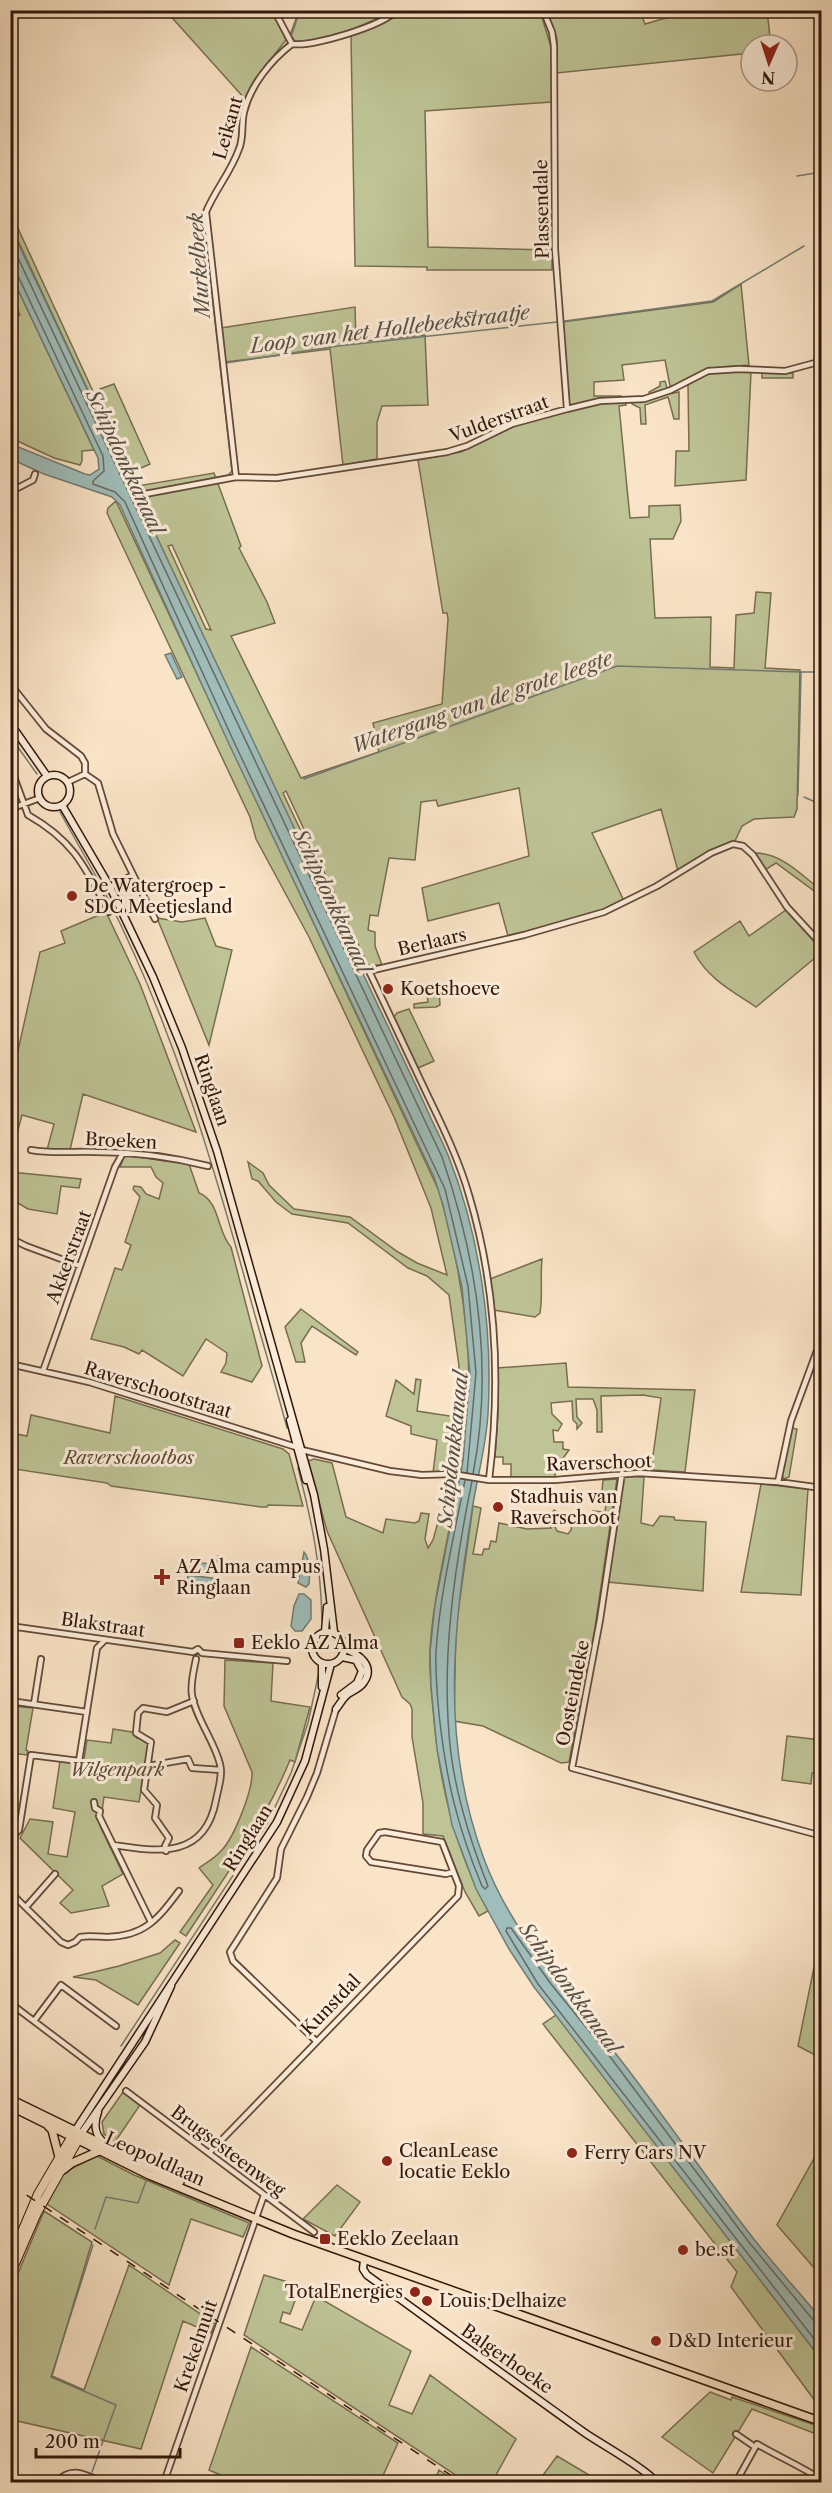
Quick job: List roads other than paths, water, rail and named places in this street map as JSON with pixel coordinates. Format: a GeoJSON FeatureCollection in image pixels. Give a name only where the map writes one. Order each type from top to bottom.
{"type":"FeatureCollection","features":[{"type":"Feature","properties":{"kind":"highway","name":"Ringlaan"},"geometry":{"type":"LineString","coordinates":[[10,2260],[32,2208],[59,2157],[76,2135]]}},
{"type":"Feature","properties":{"kind":"highway","name":"Ringlaan"},"geometry":{"type":"LineString","coordinates":[[10,2275],[76,2135]]}},
{"type":"Feature","properties":{"kind":"main road"},"geometry":{"type":"LineString","coordinates":[[10,723],[46,776]]}},
{"type":"Feature","properties":{"kind":"main road"},"geometry":{"type":"LineString","coordinates":[[46,776],[60,776],[68,782],[70,794],[62,805],[48,806],[40,798],[39,787],[46,776]]}},
{"type":"Feature","properties":{"kind":"main road","name":"Ringlaan"},"geometry":{"type":"LineString","coordinates":[[62,805],[111,887],[153,977],[200,1098],[217,1151],[315,1506],[324,1550],[334,1632]]}},
{"type":"Feature","properties":{"kind":"main road","name":"Ringlaan"},"geometry":{"type":"LineString","coordinates":[[286,1403],[292,1433],[299,1448],[299,1457],[315,1506]]}},
{"type":"Feature","properties":{"kind":"main road","name":"Ringlaan"},"geometry":{"type":"LineString","coordinates":[[325,1632],[329,1591]]}},
{"type":"Feature","properties":{"kind":"main road"},"geometry":{"type":"LineString","coordinates":[[325,1632],[334,1632],[343,1639],[345,1649],[342,1657],[332,1664],[322,1663],[313,1655],[312,1646],[316,1636],[325,1632]]}},
{"type":"Feature","properties":{"kind":"main road"},"geometry":{"type":"LineString","coordinates":[[336,1709],[347,1695],[361,1686],[367,1677],[364,1661],[355,1653],[345,1649]]}},
{"type":"Feature","properties":{"kind":"main road"},"geometry":{"type":"LineString","coordinates":[[336,1709],[340,1697],[357,1683],[362,1671],[356,1660],[342,1657]]}},
{"type":"Feature","properties":{"kind":"main road","name":"Ringlaan"},"geometry":{"type":"LineString","coordinates":[[322,1663],[322,1696]]}},
{"type":"Feature","properties":{"kind":"main road","name":"Ringlaan"},"geometry":{"type":"LineString","coordinates":[[76,2135],[87,2112],[260,1851],[282,1814],[305,1761],[332,1664]]}},
{"type":"Feature","properties":{"kind":"main road","name":"Ringlaan"},"geometry":{"type":"LineString","coordinates":[[76,2135],[103,2104],[145,2042],[172,1982]]}},
{"type":"Feature","properties":{"kind":"main road","name":"Leopoldlaan"},"geometry":{"type":"LineString","coordinates":[[10,2099],[63,2125],[99,2151],[149,2175],[255,2219],[364,2260],[822,2422]]}},
{"type":"Feature","properties":{"kind":"main road"},"geometry":{"type":"LineString","coordinates":[[103,2104],[95,2121],[95,2128],[99,2139],[110,2148]]}},
{"type":"Feature","properties":{"kind":"main road","name":"Leopoldlaan"},"geometry":{"type":"LineString","coordinates":[[10,2106],[47,2124],[110,2148],[222,2204]]}},
{"type":"Feature","properties":{"kind":"main road"},"geometry":{"type":"LineString","coordinates":[[63,2125],[78,2120],[87,2112]]}},
{"type":"Feature","properties":{"kind":"main road"},"geometry":{"type":"LineString","coordinates":[[47,2124],[52,2130],[59,2157]]}},
{"type":"Feature","properties":{"kind":"main road"},"geometry":{"type":"LineString","coordinates":[[56,2178],[68,2165],[99,2151]]}},
{"type":"Feature","properties":{"kind":"main road","name":"Balgerhoeke"},"geometry":{"type":"LineString","coordinates":[[364,2260],[363,2269],[367,2275],[615,2454],[629,2467],[656,2482]]}},
{"type":"Feature","properties":{"kind":"street"},"geometry":{"type":"LineString","coordinates":[[274,10],[292,44],[306,45],[350,33],[389,17],[397,10]]}},
{"type":"Feature","properties":{"kind":"street","name":"Plassendale"},"geometry":{"type":"LineString","coordinates":[[543,10],[552,32],[554,46],[555,249],[567,409]]}},
{"type":"Feature","properties":{"kind":"street","name":"Leikant"},"geometry":{"type":"LineString","coordinates":[[236,477],[206,212],[229,173],[241,146],[245,109],[253,90],[263,74],[292,44]]}},
{"type":"Feature","properties":{"kind":"street","name":"Vulderstraat"},"geometry":{"type":"LineString","coordinates":[[145,494],[236,477],[277,478],[447,452],[467,446],[512,424],[567,409],[600,401],[644,399],[672,390],[708,371],[785,370],[822,361]]}},
{"type":"Feature","properties":{"kind":"street"},"geometry":{"type":"LineString","coordinates":[[11,496],[33,480],[35,474]]}},
{"type":"Feature","properties":{"kind":"street"},"geometry":{"type":"LineString","coordinates":[[10,684],[46,729],[81,756],[85,763],[85,774]]}},
{"type":"Feature","properties":{"kind":"street"},"geometry":{"type":"LineString","coordinates":[[10,766],[28,815],[50,828],[82,861],[109,912]]}},
{"type":"Feature","properties":{"kind":"street"},"geometry":{"type":"LineString","coordinates":[[68,782],[85,774]]}},
{"type":"Feature","properties":{"kind":"street"},"geometry":{"type":"LineString","coordinates":[[85,774],[98,783],[109,824],[154,919]]}},
{"type":"Feature","properties":{"kind":"street"},"geometry":{"type":"LineString","coordinates":[[10,809],[40,798]]}},
{"type":"Feature","properties":{"kind":"street","name":"Berlaars"},"geometry":{"type":"LineString","coordinates":[[489,1480],[496,1396],[495,1349],[492,1299],[483,1249],[469,1194],[452,1148],[369,971],[524,935],[604,912],[657,886],[717,850],[733,844],[743,846],[753,855],[787,907],[822,945]]}},
{"type":"Feature","properties":{"kind":"street"},"geometry":{"type":"LineString","coordinates":[[111,887],[133,875]]}},
{"type":"Feature","properties":{"kind":"street","name":"Broeken"},"geometry":{"type":"LineString","coordinates":[[31,1150],[44,1153],[123,1153],[177,1159],[208,1167]]}},
{"type":"Feature","properties":{"kind":"street","name":"Akkerstraat"},"geometry":{"type":"LineString","coordinates":[[43,1371],[115,1167],[123,1153]]}},
{"type":"Feature","properties":{"kind":"street"},"geometry":{"type":"LineString","coordinates":[[10,1257],[13,1239],[80,1266]]}},
{"type":"Feature","properties":{"kind":"street"},"geometry":{"type":"LineString","coordinates":[[778,1482],[791,1421],[822,1338]]}},
{"type":"Feature","properties":{"kind":"street","name":"Raverschootstraat"},"geometry":{"type":"LineString","coordinates":[[10,1364],[97,1384],[299,1448],[390,1471],[422,1475],[456,1475]]}},
{"type":"Feature","properties":{"kind":"street","name":"Raverschoot"},"geometry":{"type":"LineString","coordinates":[[456,1475],[489,1480],[555,1480],[622,1473],[778,1482],[822,1488]]}},
{"type":"Feature","properties":{"kind":"street","name":"Oosteindeke"},"geometry":{"type":"LineString","coordinates":[[622,1473],[600,1620],[573,1768],[822,1836]]}},
{"type":"Feature","properties":{"kind":"street","name":"Blakstraat"},"geometry":{"type":"LineString","coordinates":[[10,1626],[192,1652],[198,1649],[201,1653]]}},
{"type":"Feature","properties":{"kind":"street"},"geometry":{"type":"LineString","coordinates":[[10,1839],[19,1830],[31,1755],[79,1761],[97,1647],[92,1637]]}},
{"type":"Feature","properties":{"kind":"street"},"geometry":{"type":"LineString","coordinates":[[97,1647],[105,1639]]}},
{"type":"Feature","properties":{"kind":"street"},"geometry":{"type":"LineString","coordinates":[[113,1845],[166,1851],[195,1839],[210,1822],[221,1770],[218,1757],[194,1701],[192,1688],[196,1659],[192,1652]]}},
{"type":"Feature","properties":{"kind":"street"},"geometry":{"type":"LineString","coordinates":[[196,1659],[200,1658],[201,1653],[287,1661]]}},
{"type":"Feature","properties":{"kind":"street"},"geometry":{"type":"LineString","coordinates":[[34,1704],[41,1659]]}},
{"type":"Feature","properties":{"kind":"street"},"geometry":{"type":"LineString","coordinates":[[10,1701],[87,1712]]}},
{"type":"Feature","properties":{"kind":"street"},"geometry":{"type":"LineString","coordinates":[[166,1851],[165,1846],[169,1838],[155,1818],[156,1805],[144,1790],[151,1742],[136,1733],[138,1713],[143,1708],[167,1712],[194,1701]]}},
{"type":"Feature","properties":{"kind":"street"},"geometry":{"type":"LineString","coordinates":[[316,2041],[233,1961],[230,1952],[279,1873],[280,1849],[303,1806],[317,1773],[336,1709]]}},
{"type":"Feature","properties":{"kind":"street"},"geometry":{"type":"LineString","coordinates":[[148,1766],[188,1759],[192,1768],[221,1770]]}},
{"type":"Feature","properties":{"kind":"street"},"geometry":{"type":"LineString","coordinates":[[94,1802],[151,1922]]}},
{"type":"Feature","properties":{"kind":"street","name":"Kunstdal"},"geometry":{"type":"LineString","coordinates":[[209,2153],[458,1896],[459,1886],[444,1845],[438,1840],[381,1832],[367,1850],[366,1856],[371,1862],[446,1874],[453,1872]]}},
{"type":"Feature","properties":{"kind":"street"},"geometry":{"type":"LineString","coordinates":[[26,1907],[55,1875]]}},
{"type":"Feature","properties":{"kind":"street"},"geometry":{"type":"LineString","coordinates":[[10,1892],[61,1942],[68,1945],[80,1937],[96,1934],[106,1937],[140,1932],[159,1918],[179,1891]]}},
{"type":"Feature","properties":{"kind":"street"},"geometry":{"type":"LineString","coordinates":[[34,2021],[61,1985],[116,2026]]}},
{"type":"Feature","properties":{"kind":"street"},"geometry":{"type":"LineString","coordinates":[[10,2003],[100,2071]]}},
{"type":"Feature","properties":{"kind":"street","name":"Brugsesteenweg"},"geometry":{"type":"LineString","coordinates":[[126,2091],[314,2232]]}},
{"type":"Feature","properties":{"kind":"street","name":"Krekelmuit"},"geometry":{"type":"LineString","coordinates":[[164,2482],[264,2195]]}},
{"type":"Feature","properties":{"kind":"street"},"geometry":{"type":"LineString","coordinates":[[736,2434],[788,2462],[797,2464],[821,2481]]}},
{"type":"Feature","properties":{"kind":"street"},"geometry":{"type":"LineString","coordinates":[[736,2482],[756,2446]]}},
{"type":"Feature","properties":{"kind":"street"},"geometry":{"type":"LineString","coordinates":[[56,2482],[68,2473],[78,2471],[102,2482]]}},
{"type":"Feature","properties":{"kind":"water"},"geometry":{"type":"Polygon","coordinates":[[[10,226],[442,1142],[468,1217],[482,1283],[489,1382],[485,1438],[465,1555],[454,1686],[461,1772],[470,1815],[484,1859],[510,1912],[542,1961],[616,2054],[753,2238],[813,2309],[822,2327],[821,2359],[534,1987],[509,1949],[476,1889],[452,1825],[437,1749],[431,1686],[430,1652],[435,1605],[463,1461],[470,1374],[462,1287],[443,1205],[434,1177],[229,744],[120,505],[112,497],[44,474],[11,459],[11,444],[85,474],[90,475],[99,469],[98,458],[11,275],[10,226]]]}},
{"type":"Feature","properties":{"kind":"water"},"geometry":{"type":"Polygon","coordinates":[[[171,653],[182,677],[177,679],[165,655],[171,653]]]}},
{"type":"Feature","properties":{"kind":"water"},"geometry":{"type":"Polygon","coordinates":[[[304,1552],[309,1572],[309,1584],[306,1587],[298,1583],[304,1552]]]}},
{"type":"Feature","properties":{"kind":"water"},"geometry":{"type":"Polygon","coordinates":[[[218,1556],[223,1557],[220,1574],[188,1568],[189,1561],[216,1565],[218,1556]]]}},
{"type":"Feature","properties":{"kind":"water"},"geometry":{"type":"Polygon","coordinates":[[[188,1575],[219,1579],[217,1596],[212,1595],[214,1587],[187,1582],[188,1575]]]}},
{"type":"Feature","properties":{"kind":"water"},"geometry":{"type":"Polygon","coordinates":[[[299,1594],[304,1594],[311,1600],[311,1619],[302,1631],[295,1631],[291,1626],[294,1606],[299,1594]]]}},
{"type":"Feature","properties":{"kind":"waterway","name":"Murkelbeek"},"geometry":{"type":"LineString","coordinates":[[292,34],[300,10]]}},
{"type":"Feature","properties":{"kind":"waterway","name":"Murkelbeek"},"geometry":{"type":"LineString","coordinates":[[278,53],[287,43]]}},
{"type":"Feature","properties":{"kind":"waterway","name":"Murkelbeek"},"geometry":{"type":"LineString","coordinates":[[233,158],[238,143],[242,113]]}},
{"type":"Feature","properties":{"kind":"waterway","name":"Murkelbeek"},"geometry":{"type":"LineString","coordinates":[[212,194],[231,162]]}},
{"type":"Feature","properties":{"kind":"waterway","name":"Loop van het Hollebeekstraatje"},"geometry":{"type":"LineString","coordinates":[[797,176],[822,172]]}},
{"type":"Feature","properties":{"kind":"waterway","name":"Loop van het Hollebeekstraatje"},"geometry":{"type":"LineString","coordinates":[[149,491],[228,475],[232,471],[203,215],[207,204]]}},
{"type":"Feature","properties":{"kind":"waterway","name":"Loop van het Hollebeekstraatje"},"geometry":{"type":"LineString","coordinates":[[565,321],[712,301],[804,246]]}},
{"type":"Feature","properties":{"kind":"waterway","name":"Loop van het Hollebeekstraatje"},"geometry":{"type":"LineString","coordinates":[[226,363],[338,346],[557,322]]}},
{"type":"Feature","properties":{"kind":"waterway","name":"Watergang van de grote leegte"},"geometry":{"type":"LineString","coordinates":[[304,779],[617,666],[801,672],[798,795]]}},
{"type":"Feature","properties":{"kind":"waterway"},"geometry":{"type":"LineString","coordinates":[[801,672],[822,672]]}},
{"type":"Feature","properties":{"kind":"waterway"},"geometry":{"type":"LineString","coordinates":[[10,736],[37,774]]}},
{"type":"Feature","properties":{"kind":"waterway","name":"Watergang van de grote leegte"},"geometry":{"type":"LineString","coordinates":[[804,797],[822,805]]}},
{"type":"Feature","properties":{"kind":"waterway"},"geometry":{"type":"LineString","coordinates":[[60,812],[102,887]]}},
{"type":"Feature","properties":{"kind":"waterway"},"geometry":{"type":"LineString","coordinates":[[106,895],[151,993],[189,1094],[222,1197],[287,1428]]}},
{"type":"Feature","properties":{"kind":"waterway"},"geometry":{"type":"LineString","coordinates":[[298,1468],[315,1544],[322,1621]]}},
{"type":"Feature","properties":{"kind":"waterway"},"geometry":{"type":"LineString","coordinates":[[121,2046],[268,1822],[291,1773],[308,1723],[319,1672]]}},
{"type":"Feature","properties":{"kind":"waterway"},"geometry":{"type":"LineString","coordinates":[[95,2229],[106,2197],[138,2203],[146,2181]]}},
{"type":"Feature","properties":{"kind":"waterway"},"geometry":{"type":"LineString","coordinates":[[92,2472],[116,2405],[51,2377],[93,2245]]}},
{"type":"Feature","properties":{"kind":"railway"},"geometry":{"type":"LineString","coordinates":[[10,2184],[461,2482]]}},
{"type":"Feature","properties":{"kind":"place","name":"De Watergroep - SDC Meetjesland"},"geometry":{"type":"Point","coordinates":[72,896]}},
{"type":"Feature","properties":{"kind":"place","name":"Koetshoeve"},"geometry":{"type":"Point","coordinates":[388,989]}},
{"type":"Feature","properties":{"kind":"place","name":"Stadhuis van Raverschoot"},"geometry":{"type":"Point","coordinates":[498,1507]}},
{"type":"Feature","properties":{"kind":"place","name":"AZ Alma campus Ringlaan"},"geometry":{"type":"Point","coordinates":[162,1577]}},
{"type":"Feature","properties":{"kind":"place","name":"Eeklo AZ Alma"},"geometry":{"type":"Point","coordinates":[239,1643]}},
{"type":"Feature","properties":{"kind":"place","name":"Ferry Cars NV"},"geometry":{"type":"Point","coordinates":[572,2153]}},
{"type":"Feature","properties":{"kind":"place","name":"CleanLease locatie Eeklo"},"geometry":{"type":"Point","coordinates":[387,2161]}},
{"type":"Feature","properties":{"kind":"place","name":"Eeklo Zeelaan"},"geometry":{"type":"Point","coordinates":[325,2239]}},
{"type":"Feature","properties":{"kind":"place","name":"be.st"},"geometry":{"type":"Point","coordinates":[683,2250]}},
{"type":"Feature","properties":{"kind":"place","name":"TotalEnergies"},"geometry":{"type":"Point","coordinates":[415,2292]}},
{"type":"Feature","properties":{"kind":"place","name":"Louis Delhaize"},"geometry":{"type":"Point","coordinates":[427,2301]}},
{"type":"Feature","properties":{"kind":"place","name":"D&D Interieur"},"geometry":{"type":"Point","coordinates":[656,2341]}},
{"type":"Feature","properties":{"kind":"water label","name":"Schipdonkkanaal"},"geometry":{"type":"Point","coordinates":[125,462]}},
{"type":"Feature","properties":{"kind":"water label","name":"Schipdonkkanaal"},"geometry":{"type":"Point","coordinates":[332,901]}},
{"type":"Feature","properties":{"kind":"water label","name":"Schipdonkkanaal"},"geometry":{"type":"Point","coordinates":[453,1449]}},
{"type":"Feature","properties":{"kind":"water label","name":"Schipdonkkanaal"},"geometry":{"type":"Point","coordinates":[570,1988]}},
{"type":"Feature","properties":{"kind":"park label","name":"Raverschootbos"},"geometry":{"type":"Point","coordinates":[129,1458]}},
{"type":"Feature","properties":{"kind":"park label","name":"Wilgenpark"},"geometry":{"type":"Point","coordinates":[117,1770]}}]}
